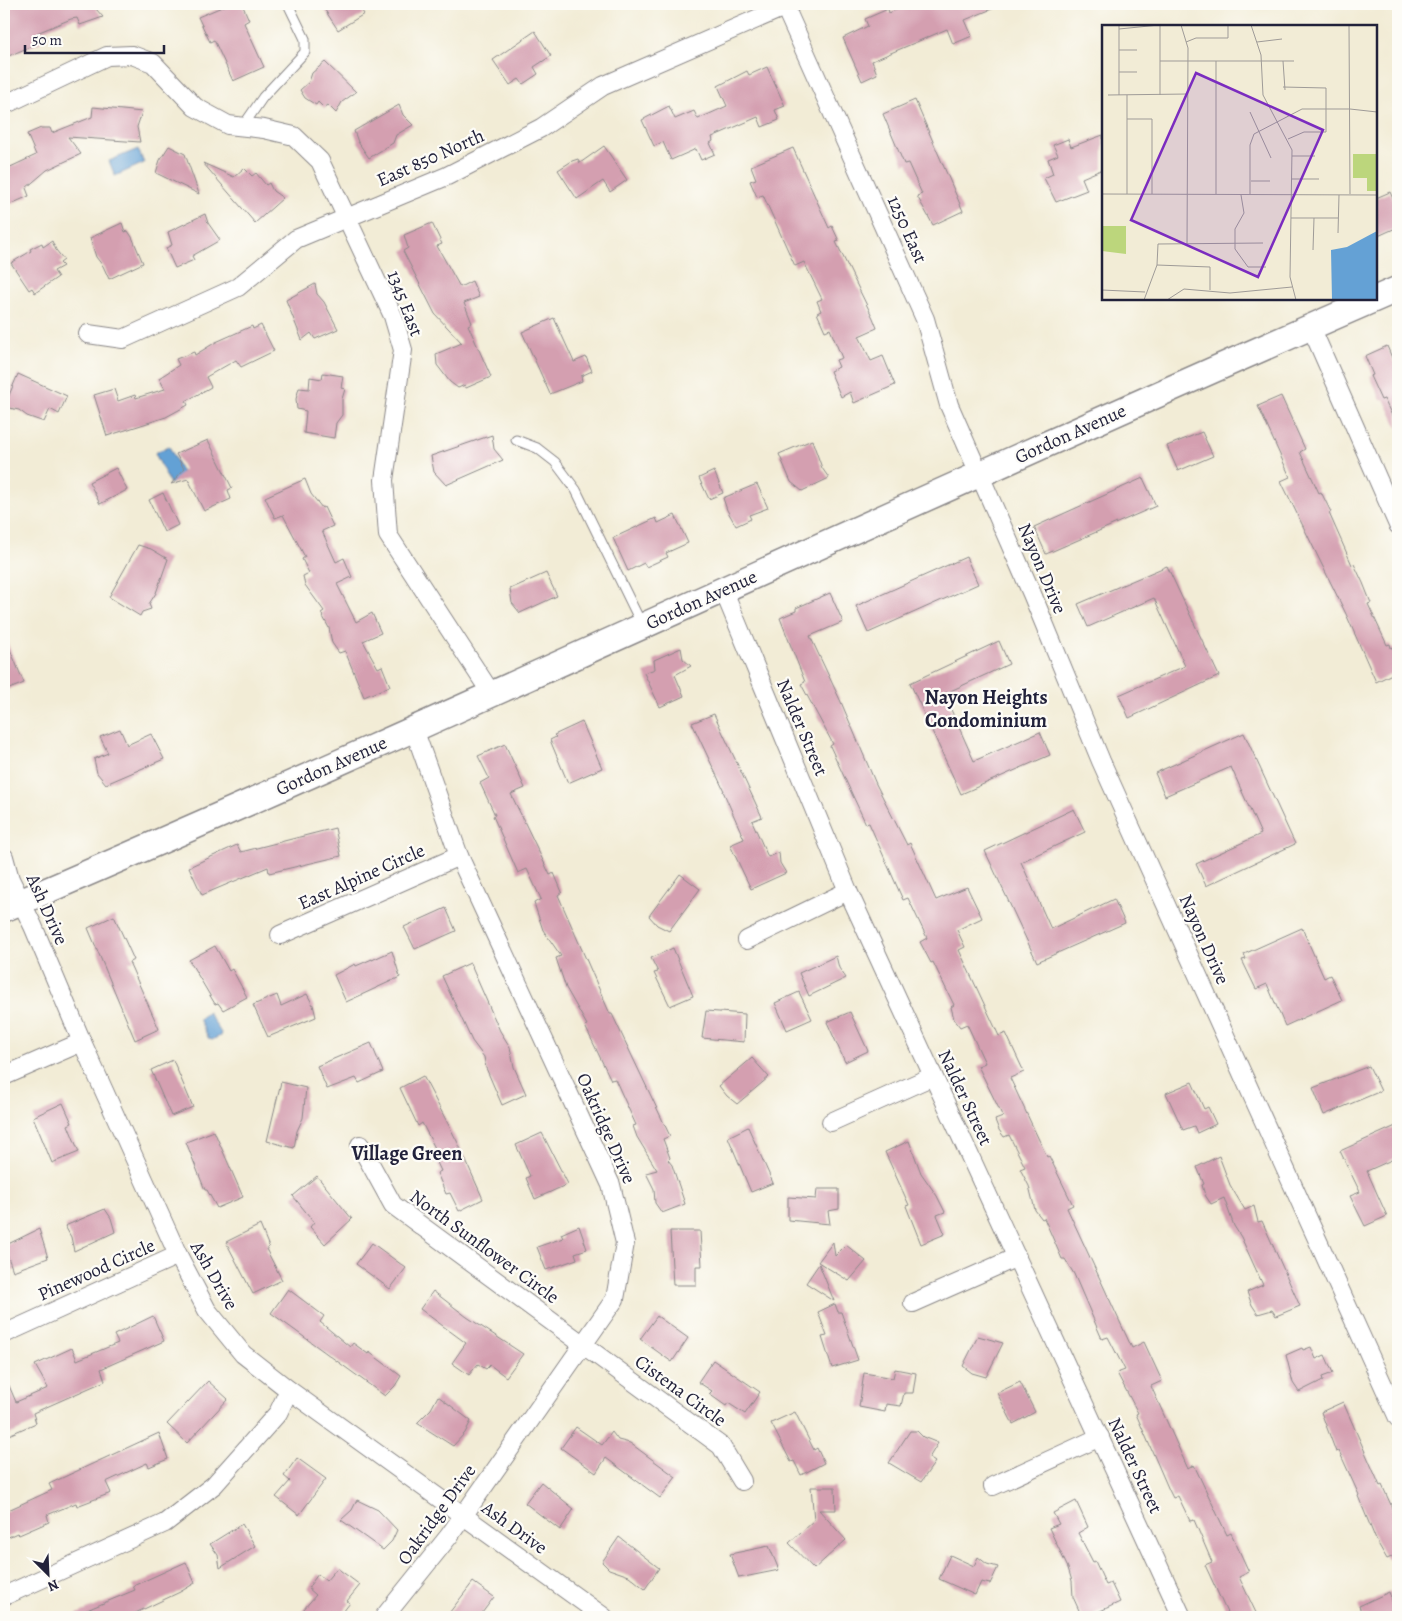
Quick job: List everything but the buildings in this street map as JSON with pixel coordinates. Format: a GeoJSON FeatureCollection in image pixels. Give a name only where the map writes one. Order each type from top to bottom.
{"type":"FeatureCollection","features":[{"type":"Feature","properties":{"kind":"main road","name":"Gordon Avenue"},"geometry":{"type":"LineString","coordinates":[[1377,298],[1398,289]]}},
{"type":"Feature","properties":{"kind":"main road","name":"Gordon Avenue"},"geometry":{"type":"LineString","coordinates":[[12,905],[414,729],[979,474],[1373,300]]}},
{"type":"Feature","properties":{"kind":"street","name":"East 850 North"},"geometry":{"type":"LineString","coordinates":[[88,334],[123,339],[238,287],[296,239],[447,176],[532,132],[603,86],[788,5]]}},
{"type":"Feature","properties":{"kind":"street","name":"1250 East"},"geometry":{"type":"LineString","coordinates":[[788,5],[924,319],[949,405],[979,474]]}},
{"type":"Feature","properties":{"kind":"street","name":"1345 East"},"geometry":{"type":"LineString","coordinates":[[4,105],[107,56],[132,54],[153,63],[195,107],[228,125],[244,126],[294,136],[320,161],[393,316],[403,350],[384,480],[388,535],[491,693]]}},
{"type":"Feature","properties":{"kind":"street"},"geometry":{"type":"LineString","coordinates":[[1312,327],[1398,525]]}},
{"type":"Feature","properties":{"kind":"street","name":"Nayon Drive"},"geometry":{"type":"LineString","coordinates":[[979,474],[1101,761],[1394,1398],[1398,1418]]}},
{"type":"Feature","properties":{"kind":"street","name":"Nalder Street"},"geometry":{"type":"LineString","coordinates":[[723,589],[848,891],[1182,1617]]}},
{"type":"Feature","properties":{"kind":"street","name":"Oakridge Drive"},"geometry":{"type":"LineString","coordinates":[[384,1617],[449,1536],[615,1299],[625,1243],[611,1185],[459,856],[414,729]]}},
{"type":"Feature","properties":{"kind":"street","name":"East Alpine Circle"},"geometry":{"type":"LineString","coordinates":[[280,936],[459,856]]}},
{"type":"Feature","properties":{"kind":"street","name":"Ash Drive"},"geometry":{"type":"LineString","coordinates":[[4,857],[10,879],[12,905],[82,1042],[178,1255],[207,1310],[243,1354],[289,1390],[604,1617]]}},
{"type":"Feature","properties":{"kind":"street"},"geometry":{"type":"LineString","coordinates":[[747,940],[848,891]]}},
{"type":"Feature","properties":{"kind":"street"},"geometry":{"type":"LineString","coordinates":[[4,1076],[82,1042]]}},
{"type":"Feature","properties":{"kind":"street"},"geometry":{"type":"LineString","coordinates":[[831,1122],[933,1076]]}},
{"type":"Feature","properties":{"kind":"street","name":"North Sunflower Circle"},"geometry":{"type":"LineString","coordinates":[[360,1145],[393,1205],[582,1344]]}},
{"type":"Feature","properties":{"kind":"street","name":"Pinewood Circle"},"geometry":{"type":"LineString","coordinates":[[4,1334],[178,1255]]}},
{"type":"Feature","properties":{"kind":"street"},"geometry":{"type":"LineString","coordinates":[[913,1303],[1017,1257]]}},
{"type":"Feature","properties":{"kind":"street","name":"Cistena Circle"},"geometry":{"type":"LineString","coordinates":[[582,1344],[722,1446],[742,1481]]}},
{"type":"Feature","properties":{"kind":"street"},"geometry":{"type":"LineString","coordinates":[[4,1596],[165,1522],[214,1485],[278,1413],[289,1390]]}},
{"type":"Feature","properties":{"kind":"street"},"geometry":{"type":"LineString","coordinates":[[993,1486],[1100,1437]]}},
{"type":"Feature","properties":{"kind":"lane"},"geometry":{"type":"LineString","coordinates":[[244,126],[263,97],[305,52],[305,39],[288,4]]}},
{"type":"Feature","properties":{"kind":"lane"},"geometry":{"type":"LineString","coordinates":[[516,440],[537,448],[555,462],[576,490],[642,626]]}},
{"type":"Feature","properties":{"kind":"water"},"geometry":{"type":"Polygon","coordinates":[[[138,149],[144,163],[115,176],[109,161],[138,149]]]}},
{"type":"Feature","properties":{"kind":"water"},"geometry":{"type":"Polygon","coordinates":[[[169,446],[184,477],[170,484],[155,453],[169,446]]]}},
{"type":"Feature","properties":{"kind":"water"},"geometry":{"type":"Polygon","coordinates":[[[208,1012],[221,1033],[220,1036],[212,1040],[209,1039],[199,1019],[208,1012]]]}},
{"type":"Feature","properties":{"kind":"district","name":"Nayon Heights Condominium"},"geometry":{"type":"Point","coordinates":[986,708]}},
{"type":"Feature","properties":{"kind":"district","name":"Village Green"},"geometry":{"type":"Point","coordinates":[407,1153]}}]}
